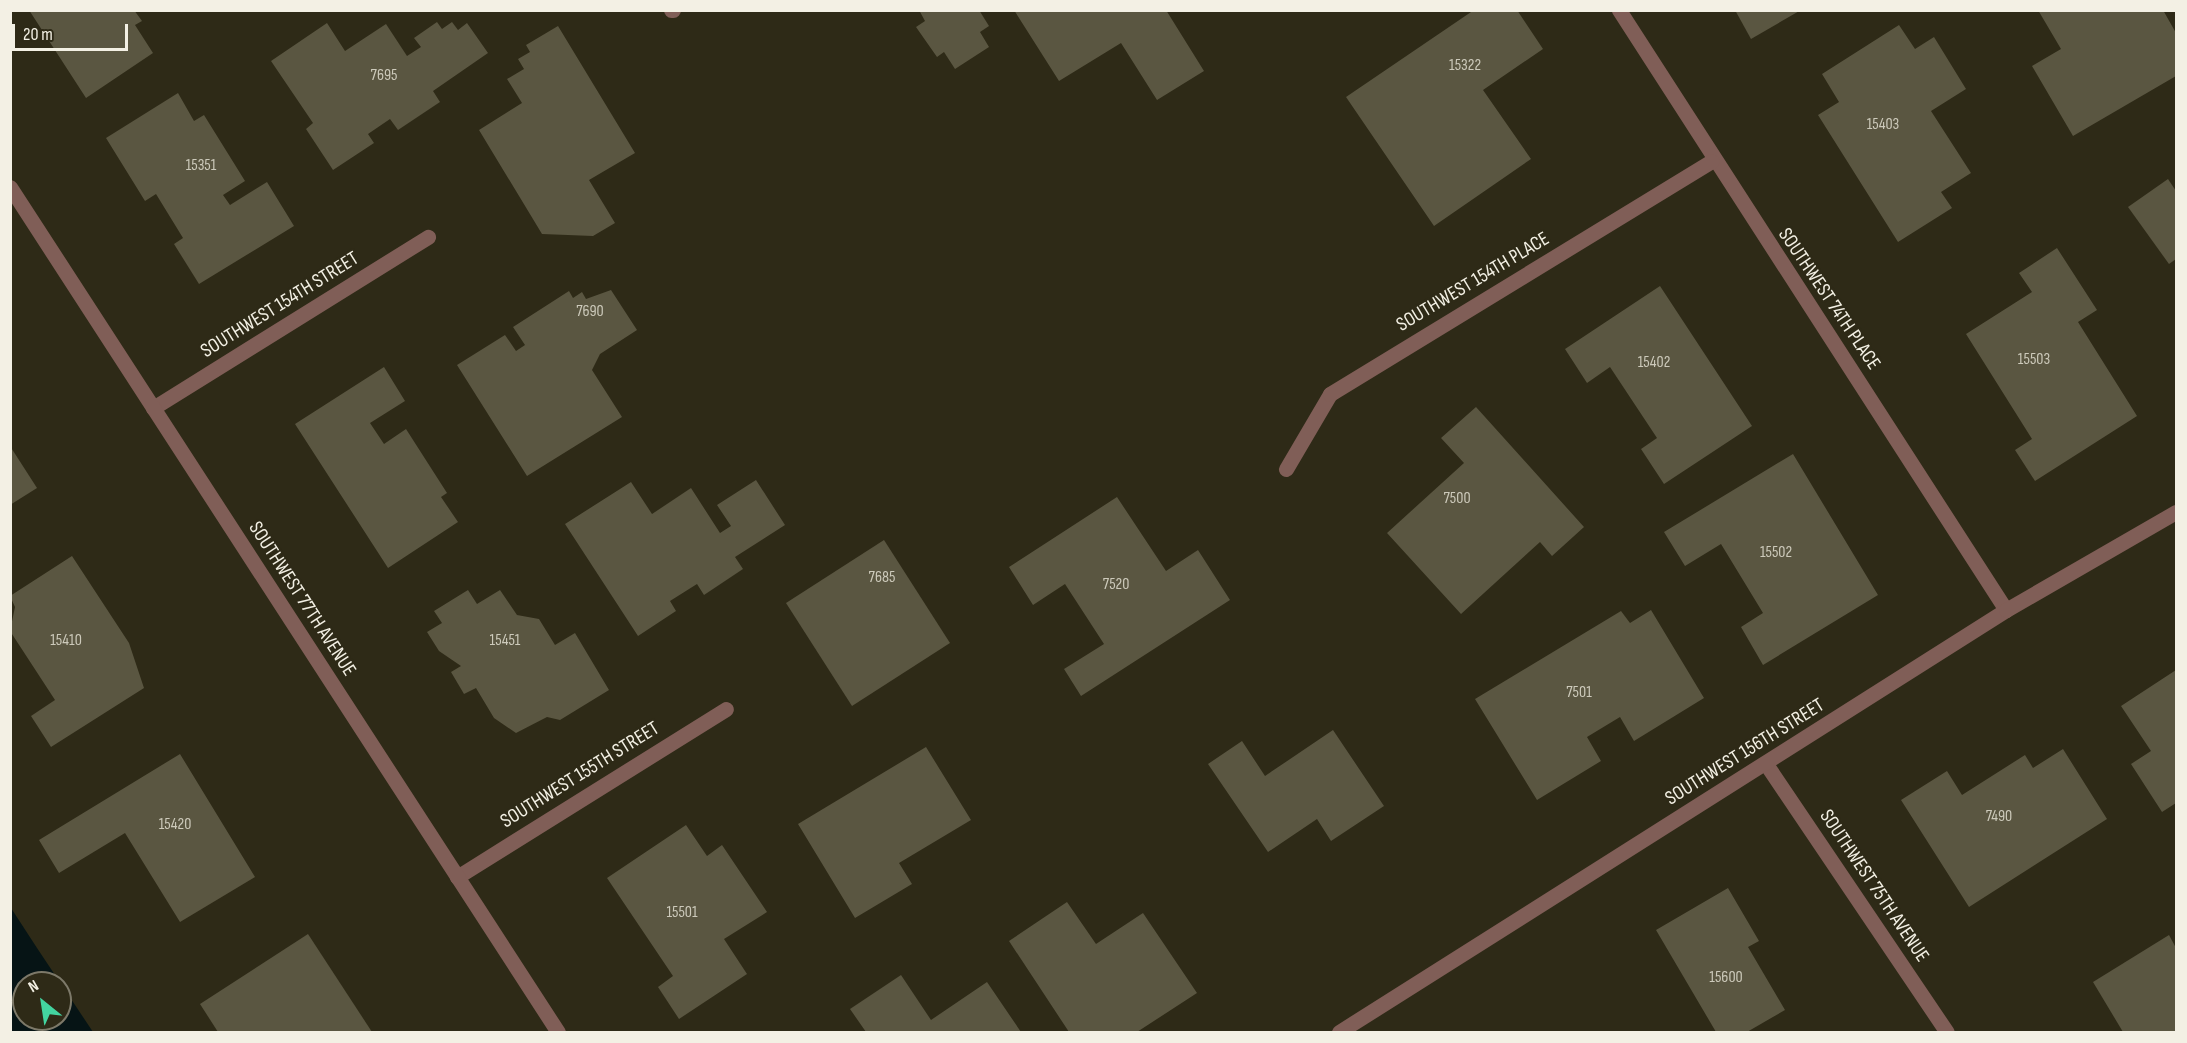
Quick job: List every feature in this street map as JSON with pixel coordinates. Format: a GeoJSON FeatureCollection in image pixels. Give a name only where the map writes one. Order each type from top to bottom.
{"type":"FeatureCollection","features":[{"type":"Feature","properties":{"kind":"street","name":"SOUTHWEST 74TH PLACE"},"geometry":{"type":"LineString","coordinates":[[1619,10],[1712,161],[2006,610]]}},
{"type":"Feature","properties":{"kind":"street","name":"SOUTHWEST 154TH PLACE"},"geometry":{"type":"LineString","coordinates":[[1286,469],[1330,394],[1712,161]]}},
{"type":"Feature","properties":{"kind":"street","name":"SOUTHWEST 77TH AVENUE"},"geometry":{"type":"LineString","coordinates":[[10,187],[558,1032]]}},
{"type":"Feature","properties":{"kind":"street","name":"SOUTHWEST 154TH STREET"},"geometry":{"type":"LineString","coordinates":[[153,408],[428,237]]}},
{"type":"Feature","properties":{"kind":"street","name":"SOUTHWEST 156TH STREET"},"geometry":{"type":"LineString","coordinates":[[1339,1032],[1766,764],[2006,610],[2176,512]]}},
{"type":"Feature","properties":{"kind":"street","name":"SOUTHWEST 155TH STREET"},"geometry":{"type":"LineString","coordinates":[[457,877],[726,710]]}},
{"type":"Feature","properties":{"kind":"street","name":"SOUTHWEST 75TH AVENUE"},"geometry":{"type":"LineString","coordinates":[[1766,764],[1947,1032]]}},
{"type":"Feature","properties":{"kind":"shaded area"},"geometry":{"type":"Polygon","coordinates":[[[11,908],[53,971],[12,971],[12,1031],[72,1031],[72,1000],[93,1032],[11,1032],[11,908]]]}},
{"type":"Feature","properties":{"kind":"building"},"geometry":{"type":"Polygon","coordinates":[[[29,10],[134,10],[142,21],[135,25],[153,53],[86,98],[29,10]]]}},
{"type":"Feature","properties":{"kind":"building"},"geometry":{"type":"Polygon","coordinates":[[[919,10],[979,10],[989,26],[980,32],[989,47],[955,69],[944,52],[937,57],[916,27],[925,21],[919,10]]]}},
{"type":"Feature","properties":{"kind":"building"},"geometry":{"type":"Polygon","coordinates":[[[1014,10],[1166,10],[1204,71],[1157,100],[1121,43],[1059,81],[1014,10]]]}},
{"type":"Feature","properties":{"kind":"building"},"geometry":{"type":"Polygon","coordinates":[[[1474,10],[1517,10],[1543,49],[1483,90],[1531,159],[1434,226],[1346,97],[1474,10]]]}},
{"type":"Feature","properties":{"kind":"building"},"geometry":{"type":"Polygon","coordinates":[[[1735,10],[1801,10],[1751,39],[1735,10]]]}},
{"type":"Feature","properties":{"kind":"building"},"geometry":{"type":"Polygon","coordinates":[[[2038,10],[2163,10],[2176,33],[2176,76],[2073,136],[2032,66],[2061,49],[2038,10]]]}},
{"type":"Feature","properties":{"kind":"building"},"geometry":{"type":"Polygon","coordinates":[[[437,22],[442,29],[452,22],[458,30],[467,23],[488,53],[433,91],[440,102],[398,130],[390,119],[368,134],[374,143],[333,170],[306,129],[313,123],[271,61],[327,23],[345,51],[386,24],[407,56],[421,47],[414,38],[437,22]]]}},
{"type":"Feature","properties":{"kind":"building"},"geometry":{"type":"Polygon","coordinates":[[[1899,25],[1915,49],[1934,37],[1966,89],[1931,111],[1971,173],[1941,192],[1952,208],[1898,242],[1818,115],[1839,102],[1822,74],[1899,25]]]}},
{"type":"Feature","properties":{"kind":"building"},"geometry":{"type":"Polygon","coordinates":[[[558,26],[635,153],[589,180],[615,223],[593,236],[542,234],[479,130],[522,103],[507,79],[524,69],[518,59],[530,52],[526,45],[558,26]]]}},
{"type":"Feature","properties":{"kind":"building"},"geometry":{"type":"Polygon","coordinates":[[[178,93],[194,121],[204,115],[245,181],[223,195],[230,205],[267,182],[294,226],[199,284],[174,244],[183,238],[156,194],[145,201],[106,138],[178,93]]]}},
{"type":"Feature","properties":{"kind":"building"},"geometry":{"type":"Polygon","coordinates":[[[2168,179],[2176,191],[2176,259],[2169,264],[2128,207],[2168,179]]]}},
{"type":"Feature","properties":{"kind":"building"},"geometry":{"type":"Polygon","coordinates":[[[2057,248],[2097,310],[2078,322],[2137,416],[2035,481],[2015,450],[2032,439],[1966,334],[2032,292],[2019,273],[2057,248]]]}},
{"type":"Feature","properties":{"kind":"building"},"geometry":{"type":"Polygon","coordinates":[[[1660,286],[1752,426],[1664,484],[1641,449],[1657,438],[1610,367],[1587,383],[1565,349],[1660,286]]]}},
{"type":"Feature","properties":{"kind":"building"},"geometry":{"type":"Polygon","coordinates":[[[611,290],[637,330],[600,354],[592,370],[622,417],[527,476],[457,365],[505,335],[516,351],[525,345],[513,327],[569,291],[573,298],[582,292],[586,299],[611,290]]]}},
{"type":"Feature","properties":{"kind":"building"},"geometry":{"type":"Polygon","coordinates":[[[384,367],[405,401],[370,423],[384,444],[406,429],[447,493],[441,497],[458,522],[388,568],[295,424],[384,367]]]}},
{"type":"Feature","properties":{"kind":"building"},"geometry":{"type":"Polygon","coordinates":[[[1476,407],[1584,527],[1552,556],[1540,542],[1461,614],[1387,533],[1464,463],[1441,438],[1476,407]]]}},
{"type":"Feature","properties":{"kind":"building"},"geometry":{"type":"Polygon","coordinates":[[[10,446],[37,488],[10,505],[10,446]]]}},
{"type":"Feature","properties":{"kind":"building"},"geometry":{"type":"Polygon","coordinates":[[[1793,454],[1878,595],[1763,665],[1741,627],[1763,613],[1721,544],[1685,566],[1664,532],[1793,454]]]}},
{"type":"Feature","properties":{"kind":"building"},"geometry":{"type":"Polygon","coordinates":[[[756,480],[785,525],[735,557],[743,569],[704,595],[697,584],[670,601],[676,611],[638,636],[565,524],[631,482],[652,514],[691,488],[720,533],[731,526],[717,505],[756,480]]]}},
{"type":"Feature","properties":{"kind":"building"},"geometry":{"type":"Polygon","coordinates":[[[1117,497],[1166,571],[1198,550],[1230,600],[1081,696],[1064,669],[1104,644],[1065,584],[1033,605],[1009,567],[1117,497]]]}},
{"type":"Feature","properties":{"kind":"building"},"geometry":{"type":"Polygon","coordinates":[[[884,540],[950,643],[852,706],[786,603],[884,540]]]}},
{"type":"Feature","properties":{"kind":"building"},"geometry":{"type":"Polygon","coordinates":[[[72,556],[129,643],[144,688],[51,747],[31,716],[55,700],[10,631],[15,607],[10,596],[72,556]]]}},
{"type":"Feature","properties":{"kind":"building"},"geometry":{"type":"Polygon","coordinates":[[[468,590],[477,604],[500,590],[517,615],[539,619],[555,645],[575,633],[609,690],[560,720],[547,717],[516,733],[494,718],[476,688],[464,694],[451,672],[461,666],[439,651],[427,632],[442,623],[434,611],[468,590]]]}},
{"type":"Feature","properties":{"kind":"building"},"geometry":{"type":"Polygon","coordinates":[[[1651,610],[1704,698],[1634,741],[1620,717],[1587,737],[1601,761],[1537,800],[1475,699],[1621,611],[1630,623],[1651,610]]]}},
{"type":"Feature","properties":{"kind":"building"},"geometry":{"type":"Polygon","coordinates":[[[2176,670],[2176,803],[2162,812],[2131,764],[2151,751],[2121,706],[2176,670]]]}},
{"type":"Feature","properties":{"kind":"building"},"geometry":{"type":"Polygon","coordinates":[[[1333,730],[1384,806],[1331,841],[1317,819],[1268,852],[1208,764],[1242,741],[1265,776],[1333,730]]]}},
{"type":"Feature","properties":{"kind":"building"},"geometry":{"type":"Polygon","coordinates":[[[926,747],[971,820],[899,863],[912,884],[855,918],[798,824],[926,747]]]}},
{"type":"Feature","properties":{"kind":"building"},"geometry":{"type":"Polygon","coordinates":[[[2063,749],[2107,819],[1969,907],[1901,800],[1947,771],[1962,795],[2025,755],[2033,768],[2063,749]]]}},
{"type":"Feature","properties":{"kind":"building"},"geometry":{"type":"Polygon","coordinates":[[[180,754],[255,877],[180,922],[125,833],[59,873],[39,840],[180,754]]]}},
{"type":"Feature","properties":{"kind":"building"},"geometry":{"type":"Polygon","coordinates":[[[686,825],[707,856],[722,845],[767,912],[724,939],[747,974],[679,1019],[658,987],[673,976],[607,878],[686,825]]]}},
{"type":"Feature","properties":{"kind":"building"},"geometry":{"type":"Polygon","coordinates":[[[1728,888],[1759,941],[1748,947],[1785,1010],[1747,1032],[1716,1032],[1656,930],[1728,888]]]}},
{"type":"Feature","properties":{"kind":"building"},"geometry":{"type":"Polygon","coordinates":[[[1067,902],[1096,944],[1143,913],[1197,993],[1137,1032],[1069,1032],[1009,941],[1067,902]]]}},
{"type":"Feature","properties":{"kind":"building"},"geometry":{"type":"Polygon","coordinates":[[[308,934],[372,1032],[218,1032],[200,1004],[308,934]]]}},
{"type":"Feature","properties":{"kind":"building"},"geometry":{"type":"Polygon","coordinates":[[[2169,935],[2176,948],[2176,1032],[2123,1032],[2093,982],[2169,935]]]}},
{"type":"Feature","properties":{"kind":"building"},"geometry":{"type":"Polygon","coordinates":[[[901,975],[931,1020],[987,982],[1021,1032],[866,1032],[850,1009],[901,975]]]}}]}
